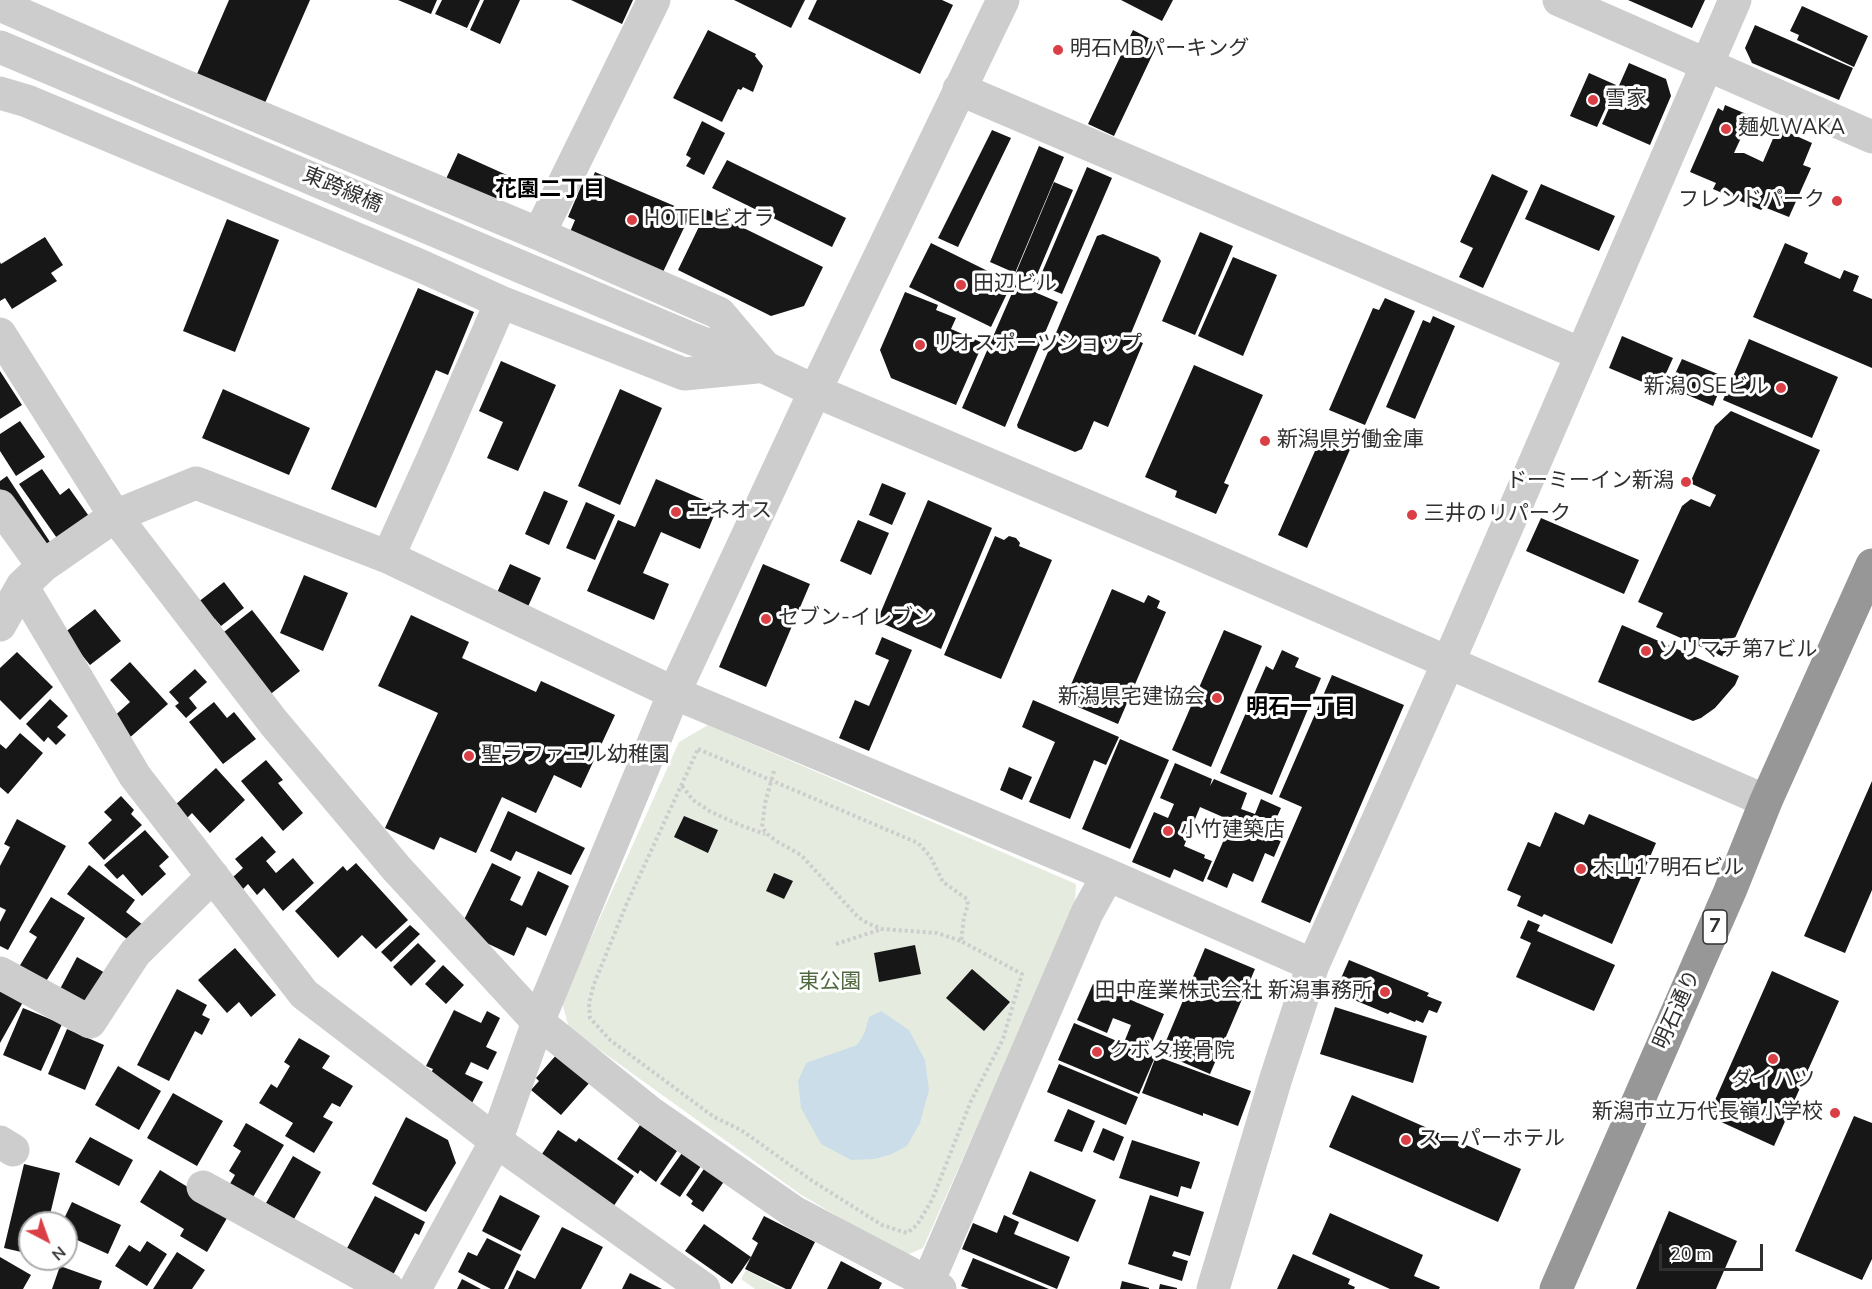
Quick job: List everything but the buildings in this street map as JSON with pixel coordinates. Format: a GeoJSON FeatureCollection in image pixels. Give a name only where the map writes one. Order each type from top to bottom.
{"type":"FeatureCollection","features":[{"type":"Feature","properties":{"kind":"highway","name":"明石通り"},"geometry":{"type":"LineString","coordinates":[[1556,1289],[1730,891],[1766,801],[1870,574]]}},
{"type":"Feature","properties":{"kind":"street"},"geometry":{"type":"LineString","coordinates":[[539,234],[654,0]]}},
{"type":"Feature","properties":{"kind":"street"},"geometry":{"type":"LineString","coordinates":[[415,1289],[496,1141],[538,1022],[674,693],[814,391],[1003,0]]}},
{"type":"Feature","properties":{"kind":"street"},"geometry":{"type":"LineString","coordinates":[[1559,0],[1872,137]]}},
{"type":"Feature","properties":{"kind":"street"},"geometry":{"type":"LineString","coordinates":[[1213,1289],[1276,1078],[1313,965],[1448,663],[1735,0]]}},
{"type":"Feature","properties":{"kind":"street"},"geometry":{"type":"LineString","coordinates":[[0,4],[719,313],[764,367]]}},
{"type":"Feature","properties":{"kind":"street"},"geometry":{"type":"LineString","coordinates":[[58,30],[14,97],[422,266],[501,302],[684,374],[764,367]]}},
{"type":"Feature","properties":{"kind":"street","name":"東跨線橋"},"geometry":{"type":"LineString","coordinates":[[0,47],[685,336],[764,367],[814,391],[1186,548],[1766,801]]}},
{"type":"Feature","properties":{"kind":"street"},"geometry":{"type":"LineString","coordinates":[[959,89],[1581,354]]}},
{"type":"Feature","properties":{"kind":"street"},"geometry":{"type":"LineString","coordinates":[[304,217],[334,148]]}},
{"type":"Feature","properties":{"kind":"street"},"geometry":{"type":"LineString","coordinates":[[388,557],[501,302]]}},
{"type":"Feature","properties":{"kind":"street"},"geometry":{"type":"LineString","coordinates":[[0,334],[115,516],[274,723],[397,869],[538,1022],[651,1113],[794,1212],[931,1287],[1088,913],[1108,875]]}},
{"type":"Feature","properties":{"kind":"street"},"geometry":{"type":"LineString","coordinates":[[0,625],[33,576],[115,516],[196,483],[388,557],[674,693],[1108,875],[1313,965]]}},
{"type":"Feature","properties":{"kind":"street"},"geometry":{"type":"LineString","coordinates":[[0,506],[135,776],[304,994],[496,1141],[704,1289]]}},
{"type":"Feature","properties":{"kind":"street"},"geometry":{"type":"LineString","coordinates":[[0,973],[90,1022],[135,953],[213,876]]}},
{"type":"Feature","properties":{"kind":"street"},"geometry":{"type":"LineString","coordinates":[[203,1187],[388,1289]]}},
{"type":"Feature","properties":{"kind":"path"},"geometry":{"type":"LineString","coordinates":[[590,1003],[594,984],[627,903],[698,749],[918,843],[924,848],[943,882],[968,899],[961,941]]}},
{"type":"Feature","properties":{"kind":"path"},"geometry":{"type":"LineString","coordinates":[[767,834],[762,826],[761,818],[770,780]]}},
{"type":"Feature","properties":{"kind":"path"},"geometry":{"type":"LineString","coordinates":[[682,786],[693,800],[711,812],[767,834],[801,855],[858,917],[867,923],[882,928],[937,933],[961,941],[1022,974],[1003,1038],[971,1101],[932,1200],[918,1225],[907,1233],[882,1225],[814,1182],[741,1130],[714,1117]]}},
{"type":"Feature","properties":{"kind":"path"},"geometry":{"type":"LineString","coordinates":[[836,944],[882,928]]}},
{"type":"Feature","properties":{"kind":"green space","name":"東公園"},"geometry":{"type":"Polygon","coordinates":[[[708,725],[1076,884],[1075,906],[923,1248],[904,1256],[800,1194],[569,1028],[562,1002],[679,742],[708,725]]]}},
{"type":"Feature","properties":{"kind":"green space"},"geometry":{"type":"Polygon","coordinates":[[[746,1270],[782,1289],[755,1289],[741,1279],[746,1270]]]}},
{"type":"Feature","properties":{"kind":"water"},"geometry":{"type":"Polygon","coordinates":[[[881,1011],[909,1030],[925,1060],[929,1090],[920,1123],[907,1146],[875,1159],[851,1160],[821,1144],[801,1108],[798,1081],[806,1063],[857,1045],[864,1034],[869,1017],[881,1011]]]}},
{"type":"Feature","properties":{"kind":"place","name":"明石MBパーキング"},"geometry":{"type":"Point","coordinates":[1058,50]}},
{"type":"Feature","properties":{"kind":"place","name":"雪家"},"geometry":{"type":"Point","coordinates":[1593,100]}},
{"type":"Feature","properties":{"kind":"place","name":"麺処WAKA"},"geometry":{"type":"Point","coordinates":[1726,129]}},
{"type":"Feature","properties":{"kind":"place","name":"フレンドパーク"},"geometry":{"type":"Point","coordinates":[1837,201]}},
{"type":"Feature","properties":{"kind":"place","name":"HOTELビオラ"},"geometry":{"type":"Point","coordinates":[632,220]}},
{"type":"Feature","properties":{"kind":"place","name":"田辺ビル"},"geometry":{"type":"Point","coordinates":[961,285]}},
{"type":"Feature","properties":{"kind":"place","name":"リオスポーツショップ"},"geometry":{"type":"Point","coordinates":[920,345]}},
{"type":"Feature","properties":{"kind":"place","name":"新潟OSEビル"},"geometry":{"type":"Point","coordinates":[1781,388]}},
{"type":"Feature","properties":{"kind":"place","name":"新潟県労働金庫"},"geometry":{"type":"Point","coordinates":[1265,441]}},
{"type":"Feature","properties":{"kind":"place","name":"ドーミーイン新潟"},"geometry":{"type":"Point","coordinates":[1686,482]}},
{"type":"Feature","properties":{"kind":"place","name":"エネオス"},"geometry":{"type":"Point","coordinates":[676,512]}},
{"type":"Feature","properties":{"kind":"place","name":"三井のリパーク"},"geometry":{"type":"Point","coordinates":[1412,515]}},
{"type":"Feature","properties":{"kind":"place","name":"セブン-イレブン"},"geometry":{"type":"Point","coordinates":[766,619]}},
{"type":"Feature","properties":{"kind":"place","name":"ソリマチ第7ビル"},"geometry":{"type":"Point","coordinates":[1646,651]}},
{"type":"Feature","properties":{"kind":"place","name":"新潟県宅建協会"},"geometry":{"type":"Point","coordinates":[1217,698]}},
{"type":"Feature","properties":{"kind":"place","name":"聖ラファエル幼稚園"},"geometry":{"type":"Point","coordinates":[469,756]}},
{"type":"Feature","properties":{"kind":"place","name":"小竹建築店"},"geometry":{"type":"Point","coordinates":[1168,831]}},
{"type":"Feature","properties":{"kind":"place","name":"木山17明石ビル"},"geometry":{"type":"Point","coordinates":[1581,869]}},
{"type":"Feature","properties":{"kind":"place","name":"田中産業株式会社 新潟事務所"},"geometry":{"type":"Point","coordinates":[1385,992]}},
{"type":"Feature","properties":{"kind":"place","name":"クボタ接骨院"},"geometry":{"type":"Point","coordinates":[1097,1052]}},
{"type":"Feature","properties":{"kind":"place","name":"ダイハツ"},"geometry":{"type":"Point","coordinates":[1773,1059]}},
{"type":"Feature","properties":{"kind":"place","name":"新潟市立万代長嶺小学校"},"geometry":{"type":"Point","coordinates":[1835,1113]}},
{"type":"Feature","properties":{"kind":"place","name":"スーパーホテル"},"geometry":{"type":"Point","coordinates":[1406,1140]}},
{"type":"Feature","properties":{"kind":"district","name":"花園二丁目"},"geometry":{"type":"Point","coordinates":[550,191]}},
{"type":"Feature","properties":{"kind":"district","name":"明石一丁目"},"geometry":{"type":"Point","coordinates":[1301,709]}}]}
